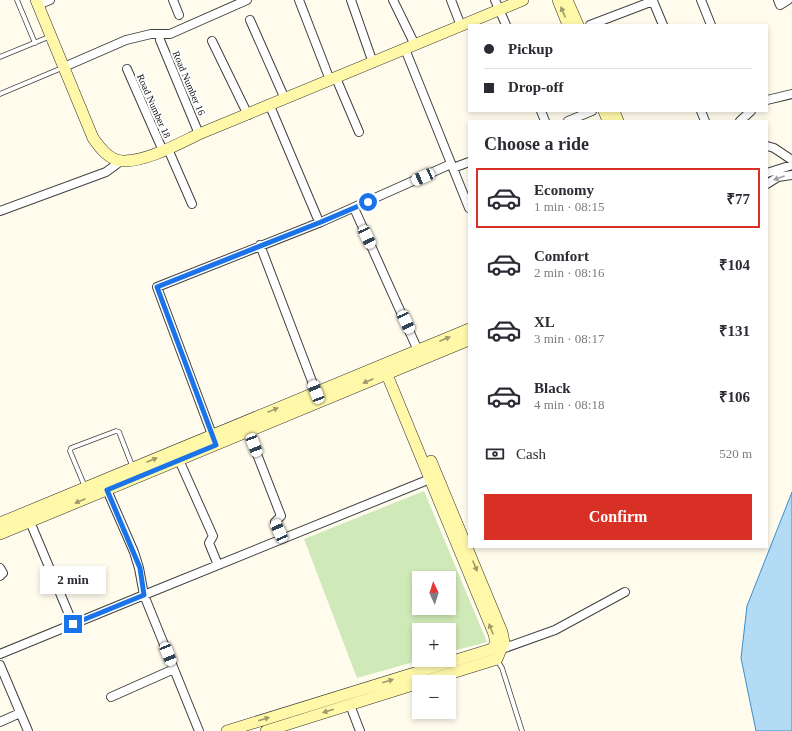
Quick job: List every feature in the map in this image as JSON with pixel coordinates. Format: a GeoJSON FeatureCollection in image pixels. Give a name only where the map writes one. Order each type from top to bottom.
{"type":"FeatureCollection","features":[{"type":"Feature","properties":{"kind":"street"},"geometry":{"type":"LineString","coordinates":[[50,0],[37,2],[94,138],[108,156],[121,161],[138,159],[166,150],[199,134],[461,26],[497,5],[523,0]]}},
{"type":"Feature","properties":{"kind":"street"},"geometry":{"type":"LineString","coordinates":[[173,0],[179,15]]}},
{"type":"Feature","properties":{"kind":"street"},"geometry":{"type":"LineString","coordinates":[[64,67],[126,40],[151,34],[170,34],[247,0]]}},
{"type":"Feature","properties":{"kind":"street"},"geometry":{"type":"LineString","coordinates":[[299,0],[333,79],[359,132]]}},
{"type":"Feature","properties":{"kind":"street"},"geometry":{"type":"LineString","coordinates":[[351,0],[373,63]]}},
{"type":"Feature","properties":{"kind":"street"},"geometry":{"type":"LineString","coordinates":[[393,0],[452,166],[468,206]]}},
{"type":"Feature","properties":{"kind":"street"},"geometry":{"type":"LineString","coordinates":[[451,0],[461,26]]}},
{"type":"Feature","properties":{"kind":"street"},"geometry":{"type":"LineString","coordinates":[[558,0],[568,24]]}},
{"type":"Feature","properties":{"kind":"street"},"geometry":{"type":"LineString","coordinates":[[567,0],[578,24]]}},
{"type":"Feature","properties":{"kind":"street"},"geometry":{"type":"LineString","coordinates":[[701,0],[711,24]]}},
{"type":"Feature","properties":{"kind":"street"},"geometry":{"type":"LineString","coordinates":[[778,0],[780,5],[788,0]]}},
{"type":"Feature","properties":{"kind":"street"},"geometry":{"type":"LineString","coordinates":[[593,24],[653,2],[663,24]]}},
{"type":"Feature","properties":{"kind":"street"},"geometry":{"type":"LineString","coordinates":[[497,5],[506,24]]}},
{"type":"Feature","properties":{"kind":"street"},"geometry":{"type":"LineString","coordinates":[[250,20],[286,99]]}},
{"type":"Feature","properties":{"kind":"street","name":"Road Number 16"},"geometry":{"type":"LineString","coordinates":[[160,40],[179,91],[199,134]]}},
{"type":"Feature","properties":{"kind":"street"},"geometry":{"type":"LineString","coordinates":[[212,41],[248,115]]}},
{"type":"Feature","properties":{"kind":"street","name":"Road Number 18"},"geometry":{"type":"LineString","coordinates":[[127,69],[192,204]]}},
{"type":"Feature","properties":{"kind":"street"},"geometry":{"type":"LineString","coordinates":[[768,100],[792,94]]}},
{"type":"Feature","properties":{"kind":"street"},"geometry":{"type":"LineString","coordinates":[[270,106],[317,217]]}},
{"type":"Feature","properties":{"kind":"street"},"geometry":{"type":"LineString","coordinates":[[570,120],[590,112]]}},
{"type":"Feature","properties":{"kind":"street"},"geometry":{"type":"LineString","coordinates":[[741,120],[751,112]]}},
{"type":"Feature","properties":{"kind":"street"},"geometry":{"type":"LineString","coordinates":[[768,146],[774,148],[792,160]]}},
{"type":"Feature","properties":{"kind":"street"},"geometry":{"type":"LineString","coordinates":[[0,211],[106,172],[121,161]]}},
{"type":"Feature","properties":{"kind":"street"},"geometry":{"type":"LineString","coordinates":[[214,440],[157,287],[354,208],[452,166],[468,162]]}},
{"type":"Feature","properties":{"kind":"street"},"geometry":{"type":"LineString","coordinates":[[768,173],[792,165]]}},
{"type":"Feature","properties":{"kind":"street"},"geometry":{"type":"LineString","coordinates":[[768,183],[778,177],[792,175]]}},
{"type":"Feature","properties":{"kind":"street"},"geometry":{"type":"LineString","coordinates":[[354,208],[420,355]]}},
{"type":"Feature","properties":{"kind":"street"},"geometry":{"type":"LineString","coordinates":[[260,245],[318,397]]}},
{"type":"Feature","properties":{"kind":"street"},"geometry":{"type":"LineString","coordinates":[[420,355],[468,330]]}},
{"type":"Feature","properties":{"kind":"street"},"geometry":{"type":"LineString","coordinates":[[0,523],[28,517],[107,490],[135,472],[420,355],[468,340]]}},
{"type":"Feature","properties":{"kind":"street"},"geometry":{"type":"LineString","coordinates":[[388,368],[430,479],[494,634],[497,649],[497,659],[438,675]]}},
{"type":"Feature","properties":{"kind":"street"},"geometry":{"type":"LineString","coordinates":[[388,368],[502,632],[504,642],[497,649]]}},
{"type":"Feature","properties":{"kind":"street"},"geometry":{"type":"LineString","coordinates":[[0,534],[28,517],[85,487],[179,460],[214,440],[248,431],[318,397]]}},
{"type":"Feature","properties":{"kind":"street"},"geometry":{"type":"LineString","coordinates":[[248,431],[281,516],[275,522],[282,539]]}},
{"type":"Feature","properties":{"kind":"street"},"geometry":{"type":"LineString","coordinates":[[179,460],[213,536],[209,543],[218,565]]}},
{"type":"Feature","properties":{"kind":"street"},"geometry":{"type":"LineString","coordinates":[[0,654],[430,479]]}},
{"type":"Feature","properties":{"kind":"street"},"geometry":{"type":"LineString","coordinates":[[107,490],[140,568],[144,595],[199,731]]}},
{"type":"Feature","properties":{"kind":"street"},"geometry":{"type":"LineString","coordinates":[[28,517],[73,624]]}},
{"type":"Feature","properties":{"kind":"street"},"geometry":{"type":"LineString","coordinates":[[0,568],[3,574],[0,576]]}},
{"type":"Feature","properties":{"kind":"street"},"geometry":{"type":"LineString","coordinates":[[433,675],[497,649],[555,630],[625,592]]}},
{"type":"Feature","properties":{"kind":"street"},"geometry":{"type":"LineString","coordinates":[[0,665],[28,731]]}},
{"type":"Feature","properties":{"kind":"street"},"geometry":{"type":"LineString","coordinates":[[111,697],[174,669]]}},
{"type":"Feature","properties":{"kind":"street"},"geometry":{"type":"LineString","coordinates":[[227,731],[412,682]]}},
{"type":"Feature","properties":{"kind":"street"},"geometry":{"type":"LineString","coordinates":[[266,731],[350,705],[412,683]]}},
{"type":"Feature","properties":{"kind":"street"},"geometry":{"type":"LineString","coordinates":[[350,705],[360,731]]}},
{"type":"Feature","properties":{"kind":"street"},"geometry":{"type":"LineString","coordinates":[[0,722],[20,713]]}},
{"type":"Feature","properties":{"kind":"lane"},"geometry":{"type":"LineString","coordinates":[[17,0],[35,43]]}},
{"type":"Feature","properties":{"kind":"lane"},"geometry":{"type":"LineString","coordinates":[[0,57],[51,36]]}},
{"type":"Feature","properties":{"kind":"lane"},"geometry":{"type":"LineString","coordinates":[[0,94],[64,67]]}},
{"type":"Feature","properties":{"kind":"lane"},"geometry":{"type":"LineString","coordinates":[[85,487],[70,451],[71,448],[116,431],[119,432],[135,472]]}},
{"type":"Feature","properties":{"kind":"lane"},"geometry":{"type":"LineString","coordinates":[[497,659],[502,668],[522,731]]}},
{"type":"Feature","properties":{"kind":"green space"},"geometry":{"type":"Polygon","coordinates":[[[424,491],[487,642],[456,650],[456,623],[412,623],[412,663],[357,678],[304,539],[424,491]]]}},
{"type":"Feature","properties":{"kind":"water"},"geometry":{"type":"Polygon","coordinates":[[[792,492],[792,731],[756,731],[741,658],[747,606],[792,492]]]}},
{"type":"Feature","properties":{"kind":"route"},"geometry":{"type":"LineString","coordinates":[[73,624],[144,595],[140,568],[107,490],[216,445],[157,287],[368,202]]}}]}
